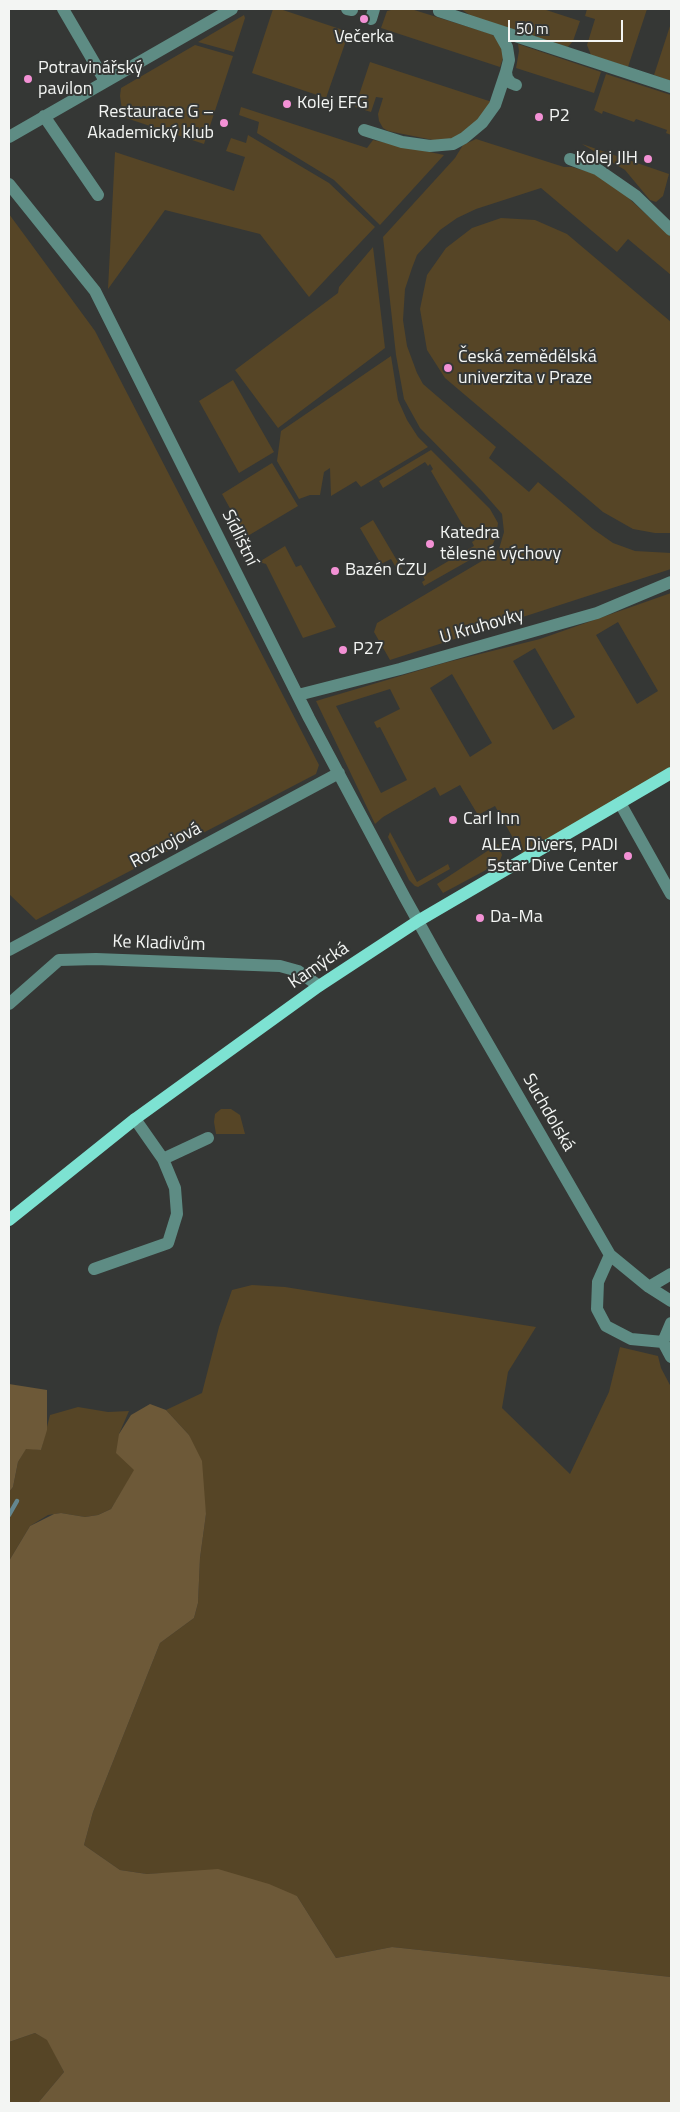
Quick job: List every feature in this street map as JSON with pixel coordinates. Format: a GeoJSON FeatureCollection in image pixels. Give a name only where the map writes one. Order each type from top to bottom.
{"type":"FeatureCollection","features":[{"type":"Feature","properties":{"kind":"main road","name":"Kamýcká"},"geometry":{"type":"LineString","coordinates":[[9,1220],[134,1119],[319,986],[418,921],[671,773]]}},
{"type":"Feature","properties":{"kind":"street"},"geometry":{"type":"LineString","coordinates":[[64,9],[105,81]]}},
{"type":"Feature","properties":{"kind":"street"},"geometry":{"type":"LineString","coordinates":[[9,137],[232,9]]}},
{"type":"Feature","properties":{"kind":"street"},"geometry":{"type":"LineString","coordinates":[[440,9],[440,11],[498,31],[671,87]]}},
{"type":"Feature","properties":{"kind":"street"},"geometry":{"type":"LineString","coordinates":[[364,130],[402,142],[430,146],[453,144],[464,138],[482,123],[495,105],[506,72],[509,60],[507,47],[498,31]]}},
{"type":"Feature","properties":{"kind":"street"},"geometry":{"type":"LineString","coordinates":[[506,72],[511,83],[516,85]]}},
{"type":"Feature","properties":{"kind":"street"},"geometry":{"type":"LineString","coordinates":[[44,116],[98,195]]}},
{"type":"Feature","properties":{"kind":"street"},"geometry":{"type":"LineString","coordinates":[[570,159],[597,169],[636,196],[671,230]]}},
{"type":"Feature","properties":{"kind":"street","name":"Sídlištní"},"geometry":{"type":"LineString","coordinates":[[9,184],[95,291],[298,694],[418,921]]}},
{"type":"Feature","properties":{"kind":"street","name":"U Kruhovky"},"geometry":{"type":"LineString","coordinates":[[298,694],[400,669],[597,613],[671,582]]}},
{"type":"Feature","properties":{"kind":"street","name":"Rozvojová"},"geometry":{"type":"LineString","coordinates":[[9,950],[339,773]]}},
{"type":"Feature","properties":{"kind":"street"},"geometry":{"type":"LineString","coordinates":[[620,803],[671,894]]}},
{"type":"Feature","properties":{"kind":"street","name":"Suchdolská"},"geometry":{"type":"LineString","coordinates":[[418,921],[610,1255],[671,1301]]}},
{"type":"Feature","properties":{"kind":"street","name":"Ke Kladivům"},"geometry":{"type":"LineString","coordinates":[[9,1004],[59,960],[96,959],[280,966],[298,971],[319,986]]}},
{"type":"Feature","properties":{"kind":"street"},"geometry":{"type":"LineString","coordinates":[[94,1269],[168,1243],[177,1214],[175,1188],[163,1159],[134,1119]]}},
{"type":"Feature","properties":{"kind":"street"},"geometry":{"type":"LineString","coordinates":[[163,1159],[208,1138]]}},
{"type":"Feature","properties":{"kind":"street"},"geometry":{"type":"LineString","coordinates":[[610,1255],[598,1282],[597,1309],[606,1326],[631,1339],[663,1342]]}},
{"type":"Feature","properties":{"kind":"street"},"geometry":{"type":"LineString","coordinates":[[649,1286],[671,1274]]}},
{"type":"Feature","properties":{"kind":"street"},"geometry":{"type":"LineString","coordinates":[[663,1342],[671,1323]]}},
{"type":"Feature","properties":{"kind":"street"},"geometry":{"type":"LineString","coordinates":[[663,1342],[671,1357]]}},
{"type":"Feature","properties":{"kind":"shaded area"},"geometry":{"type":"Polygon","coordinates":[[[273,9],[280,9],[349,32],[326,98],[252,73],[273,9]]]}},
{"type":"Feature","properties":{"kind":"shaded area"},"geometry":{"type":"Polygon","coordinates":[[[411,9],[491,34],[499,39],[504,55],[500,67],[381,28],[387,11],[411,9]]]}},
{"type":"Feature","properties":{"kind":"shaded area"},"geometry":{"type":"Polygon","coordinates":[[[461,9],[543,9],[580,21],[573,41],[568,47],[471,16],[461,9]]]}},
{"type":"Feature","properties":{"kind":"shaded area"},"geometry":{"type":"Polygon","coordinates":[[[587,9],[647,9],[628,67],[591,55],[587,45],[595,19],[585,16],[587,9]]]}},
{"type":"Feature","properties":{"kind":"shaded area"},"geometry":{"type":"Polygon","coordinates":[[[244,15],[245,18],[234,52],[198,42],[244,15]]]}},
{"type":"Feature","properties":{"kind":"shaded area"},"geometry":{"type":"Polygon","coordinates":[[[671,23],[671,81],[654,75],[671,23]]]}},
{"type":"Feature","properties":{"kind":"shaded area"},"geometry":{"type":"Polygon","coordinates":[[[518,44],[601,72],[594,93],[516,68],[519,51],[518,44]]]}},
{"type":"Feature","properties":{"kind":"shaded area"},"geometry":{"type":"Polygon","coordinates":[[[195,45],[233,56],[204,144],[123,117],[120,96],[121,88],[195,45]]]}},
{"type":"Feature","properties":{"kind":"shaded area"},"geometry":{"type":"Polygon","coordinates":[[[370,62],[495,102],[462,137],[438,141],[388,131],[383,128],[379,121],[378,114],[383,98],[376,97],[371,112],[355,107],[370,62]]]}},
{"type":"Feature","properties":{"kind":"shaded area"},"geometry":{"type":"Polygon","coordinates":[[[606,74],[671,95],[671,135],[666,133],[667,130],[636,119],[634,122],[603,111],[602,114],[594,110],[606,74]]]}},
{"type":"Feature","properties":{"kind":"shaded area"},"geometry":{"type":"Polygon","coordinates":[[[241,107],[367,148],[373,140],[444,155],[380,225],[334,180],[257,133],[259,122],[239,115],[241,107]]]}},
{"type":"Feature","properties":{"kind":"shaded area"},"geometry":{"type":"Polygon","coordinates":[[[248,135],[329,183],[375,227],[309,297],[260,234],[165,210],[108,289],[115,152],[234,191],[245,157],[226,151],[231,138],[246,143],[248,135]]]}},
{"type":"Feature","properties":{"kind":"shaded area"},"geometry":{"type":"Polygon","coordinates":[[[476,139],[564,167],[572,167],[599,175],[622,192],[671,237],[671,275],[628,239],[617,252],[541,188],[476,209],[457,218],[440,230],[417,255],[412,268],[405,289],[403,320],[407,346],[417,373],[423,384],[496,447],[489,458],[529,492],[538,482],[593,529],[613,543],[635,551],[671,553],[671,569],[390,660],[374,632],[377,623],[492,555],[499,549],[504,532],[502,514],[420,428],[404,399],[396,355],[383,237],[455,158],[463,145],[476,139]]]}},
{"type":"Feature","properties":{"kind":"shaded area"},"geometry":{"type":"Polygon","coordinates":[[[582,144],[669,174],[663,196],[656,202],[650,200],[625,170],[582,144]]]}},
{"type":"Feature","properties":{"kind":"shaded area"},"geometry":{"type":"Polygon","coordinates":[[[9,214],[95,331],[319,765],[316,774],[36,920],[9,894],[9,214]]]}},
{"type":"Feature","properties":{"kind":"shaded area"},"geometry":{"type":"Polygon","coordinates":[[[501,218],[535,220],[567,234],[671,322],[671,533],[655,533],[633,529],[603,512],[445,378],[427,350],[420,309],[427,275],[446,248],[472,228],[501,218]]]}},
{"type":"Feature","properties":{"kind":"shaded area"},"geometry":{"type":"Polygon","coordinates":[[[373,247],[385,348],[278,428],[235,370],[338,293],[339,287],[373,247]]]}},
{"type":"Feature","properties":{"kind":"shaded area"},"geometry":{"type":"Polygon","coordinates":[[[391,356],[398,400],[407,420],[418,437],[428,447],[361,487],[356,481],[331,496],[330,468],[324,472],[320,495],[310,495],[299,499],[277,461],[281,431],[391,356]]]}},
{"type":"Feature","properties":{"kind":"shaded area"},"geometry":{"type":"Polygon","coordinates":[[[233,380],[274,452],[239,473],[199,401],[233,380]]]}},
{"type":"Feature","properties":{"kind":"shaded area"},"geometry":{"type":"Polygon","coordinates":[[[431,450],[490,509],[498,523],[496,537],[491,548],[424,586],[422,582],[425,580],[423,576],[474,546],[472,542],[475,540],[472,535],[469,536],[431,471],[433,469],[430,464],[428,466],[425,462],[383,488],[379,481],[431,450]]]}},
{"type":"Feature","properties":{"kind":"shaded area"},"geometry":{"type":"Polygon","coordinates":[[[272,463],[298,506],[246,537],[222,494],[272,463]]]}},
{"type":"Feature","properties":{"kind":"shaded area"},"geometry":{"type":"Polygon","coordinates":[[[373,520],[402,569],[398,571],[391,559],[381,564],[360,528],[373,520]]]}},
{"type":"Feature","properties":{"kind":"shaded area"},"geometry":{"type":"Polygon","coordinates":[[[285,546],[296,567],[301,565],[336,627],[303,638],[266,564],[259,562],[285,546]]]}},
{"type":"Feature","properties":{"kind":"shaded area"},"geometry":{"type":"Polygon","coordinates":[[[671,593],[671,767],[522,854],[495,806],[478,815],[460,785],[440,796],[435,787],[383,817],[375,824],[316,701],[444,663],[540,639],[671,593]],[[618,622],[596,635],[637,704],[658,691],[618,622]],[[535,648],[513,661],[553,730],[575,717],[535,648]],[[452,674],[430,688],[470,757],[492,743],[452,674]],[[390,689],[336,706],[381,793],[407,780],[380,727],[377,728],[374,722],[400,709],[390,689]]]}},
{"type":"Feature","properties":{"kind":"shaded area"},"geometry":{"type":"Polygon","coordinates":[[[390,832],[417,882],[448,864],[450,869],[418,887],[415,886],[409,880],[388,837],[390,832]]]}},
{"type":"Feature","properties":{"kind":"shaded area"},"geometry":{"type":"Polygon","coordinates":[[[498,844],[502,855],[499,863],[443,893],[437,884],[498,844]]]}},
{"type":"Feature","properties":{"kind":"shaded area"},"geometry":{"type":"Polygon","coordinates":[[[221,1109],[231,1109],[240,1115],[245,1134],[216,1134],[215,1114],[221,1109]]]}},
{"type":"Feature","properties":{"kind":"shaded area"},"geometry":{"type":"Polygon","coordinates":[[[252,1285],[285,1287],[536,1327],[508,1372],[502,1408],[570,1474],[609,1392],[620,1347],[658,1356],[661,1368],[671,1387],[671,1977],[392,1947],[336,1958],[297,1896],[167,1873],[147,1874],[120,1870],[84,1845],[93,1812],[160,1643],[194,1618],[198,1603],[200,1558],[206,1514],[189,1435],[166,1410],[202,1393],[219,1327],[232,1290],[252,1285]]]}},
{"type":"Feature","properties":{"kind":"shaded area"},"geometry":{"type":"Polygon","coordinates":[[[9,1384],[47,1390],[47,1430],[41,1450],[26,1449],[18,1462],[13,1487],[9,1492],[9,1384]]]}},
{"type":"Feature","properties":{"kind":"shaded area"},"geometry":{"type":"Polygon","coordinates":[[[150,1404],[166,1410],[189,1435],[202,1461],[206,1514],[200,1558],[198,1603],[194,1618],[160,1643],[93,1812],[84,1845],[120,1870],[147,1874],[218,1869],[269,1884],[297,1896],[336,1958],[392,1947],[671,1977],[671,2103],[38,2103],[64,2072],[47,2040],[35,2033],[9,2042],[9,1561],[30,1526],[54,1514],[61,1513],[85,1517],[98,1515],[111,1509],[134,1470],[116,1453],[119,1434],[131,1415],[150,1404]]]}},
{"type":"Feature","properties":{"kind":"shaded area"},"geometry":{"type":"Polygon","coordinates":[[[78,1407],[108,1412],[129,1411],[119,1434],[135,1470],[111,1509],[98,1515],[85,1517],[61,1513],[48,1515],[30,1526],[9,1561],[9,1492],[13,1487],[18,1462],[26,1448],[41,1450],[50,1415],[78,1407]]]}},
{"type":"Feature","properties":{"kind":"shaded area"},"geometry":{"type":"Polygon","coordinates":[[[35,2033],[48,2040],[64,2072],[38,2103],[9,2103],[9,2042],[35,2033]]]}},
{"type":"Feature","properties":{"kind":"waterway"},"geometry":{"type":"LineString","coordinates":[[9,1515],[17,1501]]}},
{"type":"Feature","properties":{"kind":"place","name":"Večerka"},"geometry":{"type":"Point","coordinates":[364,19]}},
{"type":"Feature","properties":{"kind":"place","name":"Potravinářský pavilon"},"geometry":{"type":"Point","coordinates":[28,79]}},
{"type":"Feature","properties":{"kind":"place","name":"Kolej EFG"},"geometry":{"type":"Point","coordinates":[287,104]}},
{"type":"Feature","properties":{"kind":"place","name":"P2"},"geometry":{"type":"Point","coordinates":[539,117]}},
{"type":"Feature","properties":{"kind":"place","name":"Restaurace G – Akademický klub"},"geometry":{"type":"Point","coordinates":[224,123]}},
{"type":"Feature","properties":{"kind":"place","name":"Kolej JIH"},"geometry":{"type":"Point","coordinates":[648,159]}},
{"type":"Feature","properties":{"kind":"place","name":"Česká zemědělská univerzita v Praze"},"geometry":{"type":"Point","coordinates":[448,368]}},
{"type":"Feature","properties":{"kind":"place","name":"Katedra tělesné výchovy"},"geometry":{"type":"Point","coordinates":[430,544]}},
{"type":"Feature","properties":{"kind":"place","name":"Bazén ČZU"},"geometry":{"type":"Point","coordinates":[335,571]}},
{"type":"Feature","properties":{"kind":"place","name":"P27"},"geometry":{"type":"Point","coordinates":[343,650]}},
{"type":"Feature","properties":{"kind":"place","name":"Carl Inn"},"geometry":{"type":"Point","coordinates":[453,820]}},
{"type":"Feature","properties":{"kind":"place","name":"ALEA Divers, PADI 5star Dive Center"},"geometry":{"type":"Point","coordinates":[628,856]}},
{"type":"Feature","properties":{"kind":"place","name":"Da-Ma"},"geometry":{"type":"Point","coordinates":[480,918]}}]}
